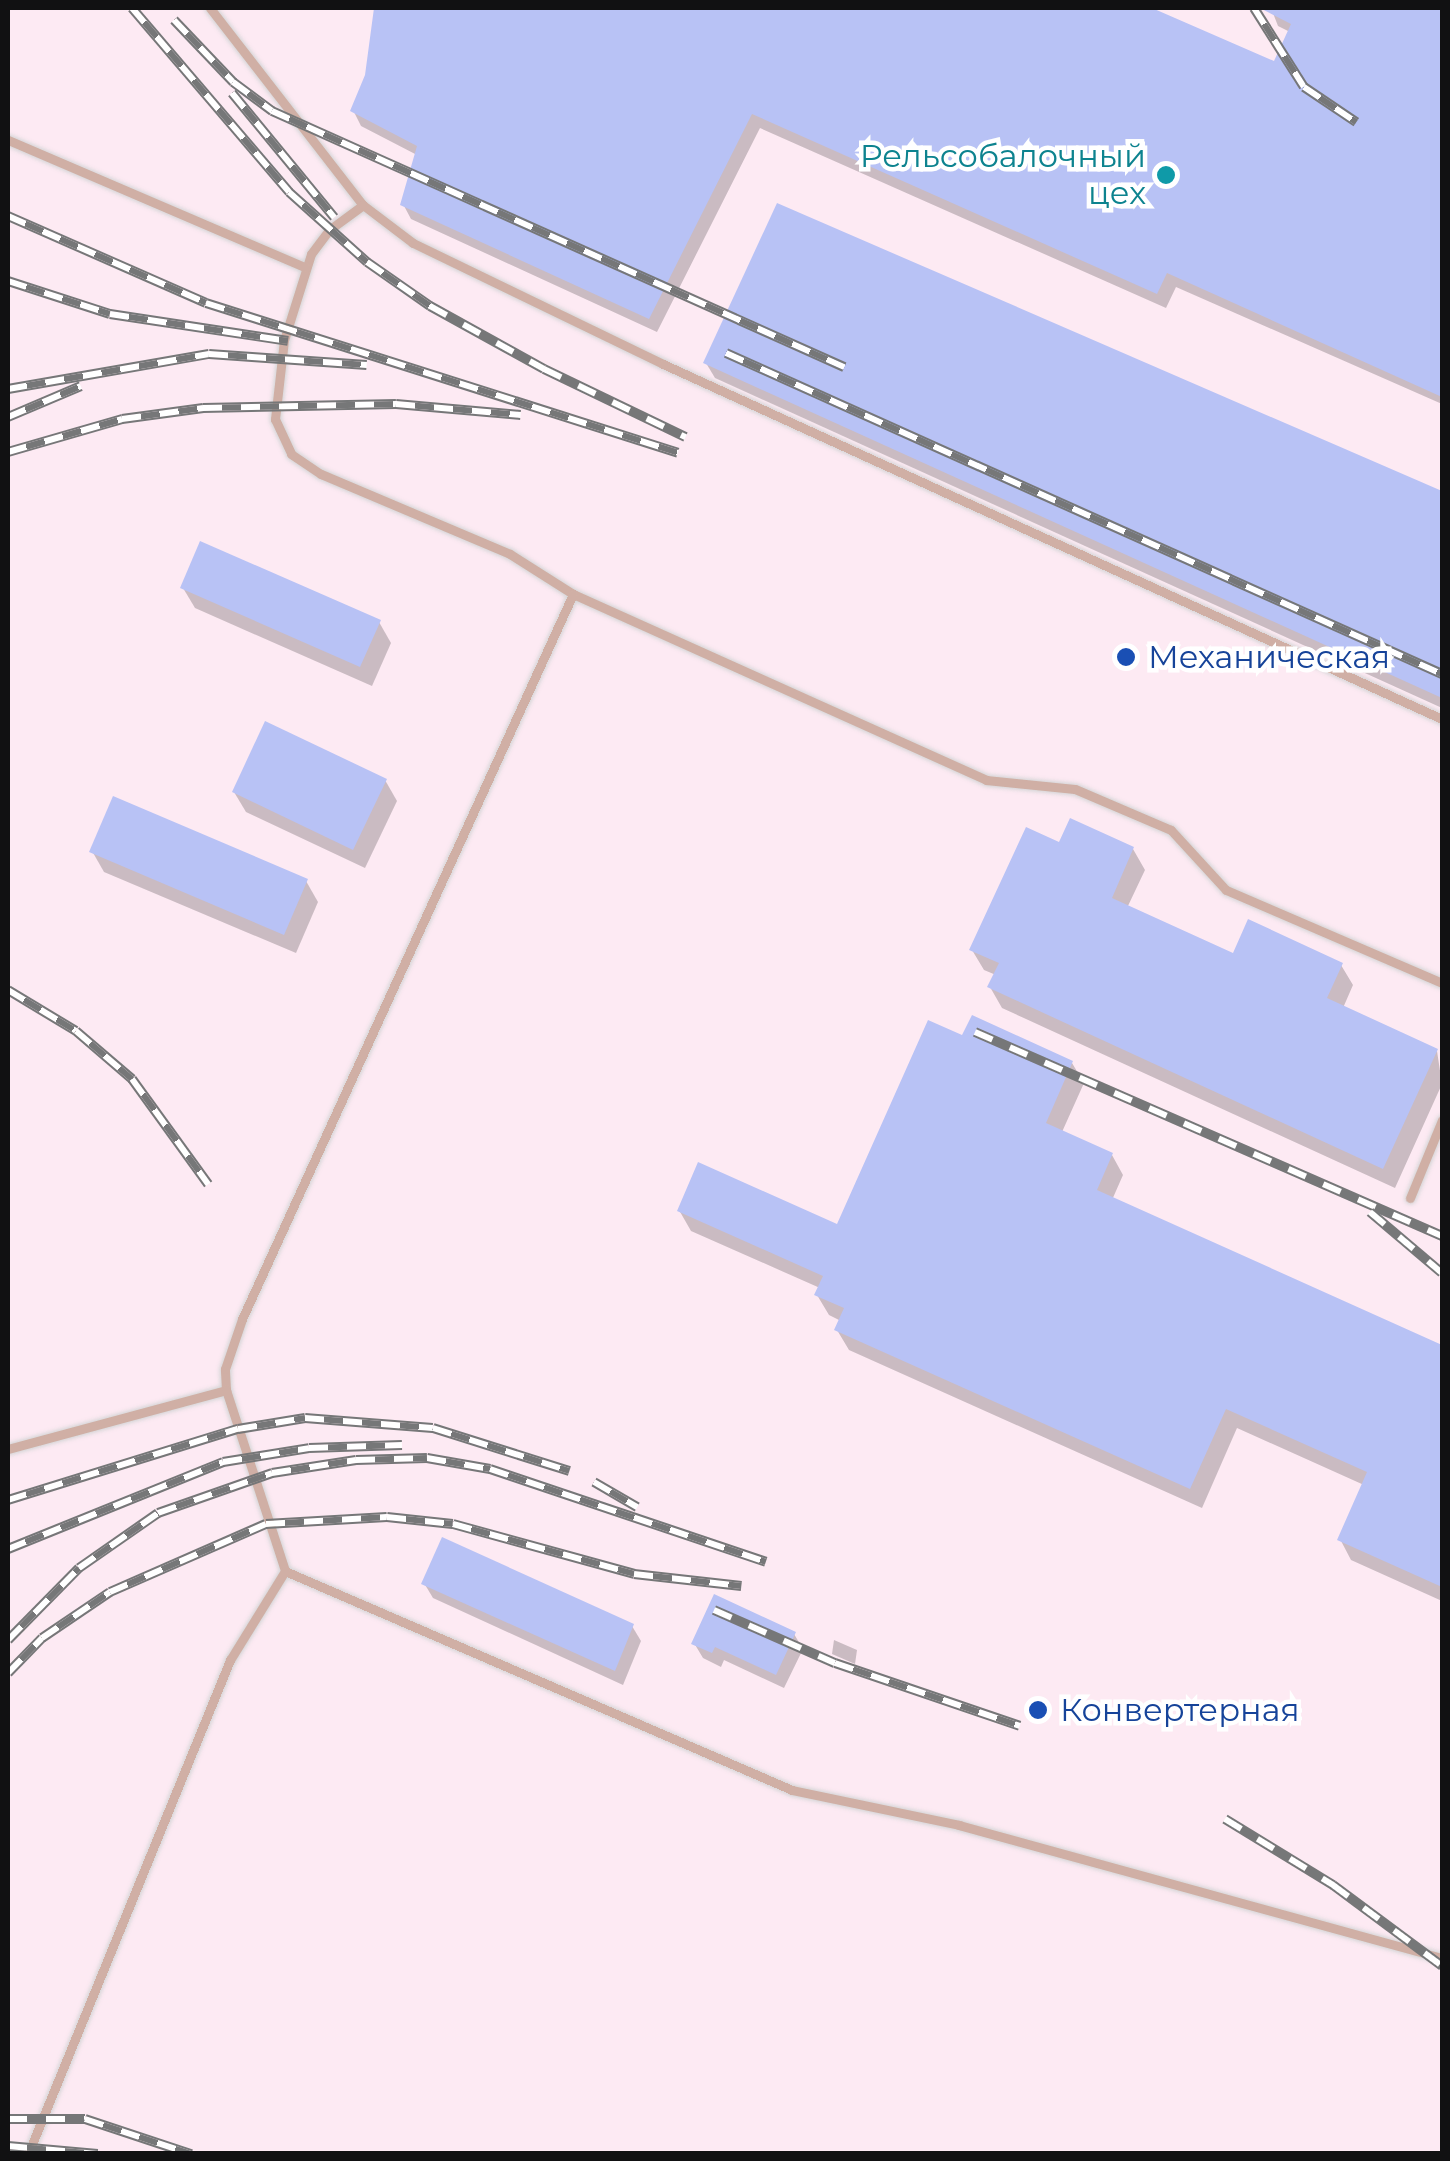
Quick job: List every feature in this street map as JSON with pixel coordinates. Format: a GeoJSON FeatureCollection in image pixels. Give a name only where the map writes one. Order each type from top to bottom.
{"type":"FeatureCollection","features":[{"type":"Feature","properties":{"kind":"lane"},"geometry":{"type":"LineString","coordinates":[[210,8],[364,206],[414,243],[663,364],[1442,719]]}},
{"type":"Feature","properties":{"kind":"lane"},"geometry":{"type":"LineString","coordinates":[[8,140],[306,268]]}},
{"type":"Feature","properties":{"kind":"lane"},"geometry":{"type":"LineString","coordinates":[[364,206],[330,230],[306,268],[281,354],[275,405],[276,431],[291,454],[320,474],[510,554],[573,594],[986,780],[1075,789],[1171,830],[1226,890],[1442,984]]}},
{"type":"Feature","properties":{"kind":"lane"},"geometry":{"type":"LineString","coordinates":[[573,594],[242,1319],[224,1369],[226,1390],[285,1571],[792,1790],[959,1825],[1442,1958]]}},
{"type":"Feature","properties":{"kind":"lane"},"geometry":{"type":"LineString","coordinates":[[1410,1198],[1442,1120]]}},
{"type":"Feature","properties":{"kind":"lane"},"geometry":{"type":"LineString","coordinates":[[8,1449],[226,1390]]}},
{"type":"Feature","properties":{"kind":"lane"},"geometry":{"type":"LineString","coordinates":[[28,2154],[230,1660],[285,1571]]}},
{"type":"Feature","properties":{"kind":"shaded area"},"geometry":{"type":"Polygon","coordinates":[[[8,8],[1442,8],[1442,2153],[8,2153],[8,8]]]}},
{"type":"Feature","properties":{"kind":"building","name":"Рельсобалочный цех"},"geometry":{"type":"Polygon","coordinates":[[[374,8],[1152,8],[1274,61],[1291,24],[1260,8],[1442,8],[1442,397],[1167,273],[1157,294],[752,114],[649,319],[400,205],[417,146],[350,111],[365,75],[374,8]]]}},
{"type":"Feature","properties":{"kind":"building","name":"Рельсобалочный цех"},"geometry":{"type":"Polygon","coordinates":[[[777,203],[1442,491],[1442,698],[703,363],[777,203]]]}},
{"type":"Feature","properties":{"kind":"building"},"geometry":{"type":"Polygon","coordinates":[[[200,541],[381,620],[360,667],[180,588],[200,541]]]}},
{"type":"Feature","properties":{"kind":"building"},"geometry":{"type":"Polygon","coordinates":[[[265,721],[387,779],[353,850],[232,792],[265,721]]]}},
{"type":"Feature","properties":{"kind":"building"},"geometry":{"type":"Polygon","coordinates":[[[113,796],[308,879],[284,935],[89,852],[113,796]]]}},
{"type":"Feature","properties":{"kind":"building"},"geometry":{"type":"Polygon","coordinates":[[[1070,818],[1134,847],[1112,898],[1233,953],[1248,919],[1343,963],[1327,998],[1438,1049],[1383,1169],[987,987],[999,963],[969,950],[1026,827],[1059,842],[1070,818]]]}},
{"type":"Feature","properties":{"kind":"building"},"geometry":{"type":"Polygon","coordinates":[[[972,1015],[1073,1061],[1046,1123],[1113,1153],[1097,1190],[1442,1345],[1442,1587],[1337,1540],[1367,1472],[1226,1409],[1190,1489],[834,1330],[844,1308],[814,1295],[823,1276],[677,1211],[698,1162],[837,1224],[928,1020],[962,1035],[972,1015]]]}},
{"type":"Feature","properties":{"kind":"building"},"geometry":{"type":"Polygon","coordinates":[[[442,1537],[634,1624],[615,1671],[421,1584],[442,1537]]]}},
{"type":"Feature","properties":{"kind":"building"},"geometry":{"type":"Polygon","coordinates":[[[714,1594],[796,1632],[776,1675],[715,1647],[712,1653],[691,1644],[714,1594]]]}},
{"type":"Feature","properties":{"kind":"railway"},"geometry":{"type":"LineString","coordinates":[[132,8],[289,192],[367,262],[430,306],[544,369],[685,437]]}},
{"type":"Feature","properties":{"kind":"railway"},"geometry":{"type":"LineString","coordinates":[[1254,8],[1304,87],[1356,122]]}},
{"type":"Feature","properties":{"kind":"railway"},"geometry":{"type":"LineString","coordinates":[[174,20],[233,82],[272,111],[844,367]]}},
{"type":"Feature","properties":{"kind":"railway"},"geometry":{"type":"LineString","coordinates":[[232,93],[334,217]]}},
{"type":"Feature","properties":{"kind":"railway"},"geometry":{"type":"LineString","coordinates":[[8,216],[206,303],[678,453]]}},
{"type":"Feature","properties":{"kind":"railway"},"geometry":{"type":"LineString","coordinates":[[8,281],[110,314],[288,341]]}},
{"type":"Feature","properties":{"kind":"railway"},"geometry":{"type":"LineString","coordinates":[[726,353],[1442,674]]}},
{"type":"Feature","properties":{"kind":"railway"},"geometry":{"type":"LineString","coordinates":[[8,389],[209,354],[367,365]]}},
{"type":"Feature","properties":{"kind":"railway"},"geometry":{"type":"LineString","coordinates":[[8,417],[81,386]]}},
{"type":"Feature","properties":{"kind":"railway"},"geometry":{"type":"LineString","coordinates":[[8,452],[122,419],[203,408],[396,404],[521,415]]}},
{"type":"Feature","properties":{"kind":"railway"},"geometry":{"type":"LineString","coordinates":[[8,990],[76,1031],[132,1079],[208,1184]]}},
{"type":"Feature","properties":{"kind":"railway"},"geometry":{"type":"LineString","coordinates":[[975,1032],[1442,1236]]}},
{"type":"Feature","properties":{"kind":"railway"},"geometry":{"type":"LineString","coordinates":[[1370,1212],[1442,1273]]}},
{"type":"Feature","properties":{"kind":"railway"},"geometry":{"type":"LineString","coordinates":[[8,1500],[238,1429],[305,1418],[433,1428],[569,1471]]}},
{"type":"Feature","properties":{"kind":"railway"},"geometry":{"type":"LineString","coordinates":[[8,1549],[223,1462],[309,1448],[402,1445]]}},
{"type":"Feature","properties":{"kind":"railway"},"geometry":{"type":"LineString","coordinates":[[8,1640],[79,1568],[158,1513],[272,1473],[356,1460],[427,1458],[490,1469],[766,1562]]}},
{"type":"Feature","properties":{"kind":"railway"},"geometry":{"type":"LineString","coordinates":[[594,1482],[637,1507]]}},
{"type":"Feature","properties":{"kind":"railway"},"geometry":{"type":"LineString","coordinates":[[8,1673],[42,1638],[110,1592],[266,1524],[387,1517],[453,1524],[634,1574],[741,1586]]}},
{"type":"Feature","properties":{"kind":"railway"},"geometry":{"type":"LineString","coordinates":[[714,1610],[835,1663],[1020,1726]]}},
{"type":"Feature","properties":{"kind":"railway"},"geometry":{"type":"LineString","coordinates":[[1225,1819],[1333,1885],[1442,1966]]}},
{"type":"Feature","properties":{"kind":"railway"},"geometry":{"type":"LineString","coordinates":[[8,2119],[85,2119],[191,2154]]}},
{"type":"Feature","properties":{"kind":"railway"},"geometry":{"type":"LineString","coordinates":[[8,2146],[98,2154]]}},
{"type":"Feature","properties":{"kind":"place","name":"Рельсобалочный цех"},"geometry":{"type":"Point","coordinates":[1166,175]}},
{"type":"Feature","properties":{"kind":"place","name":"Механическая"},"geometry":{"type":"Point","coordinates":[1126,657]}},
{"type":"Feature","properties":{"kind":"place","name":"Конвертерная"},"geometry":{"type":"Point","coordinates":[1038,1710]}}]}
